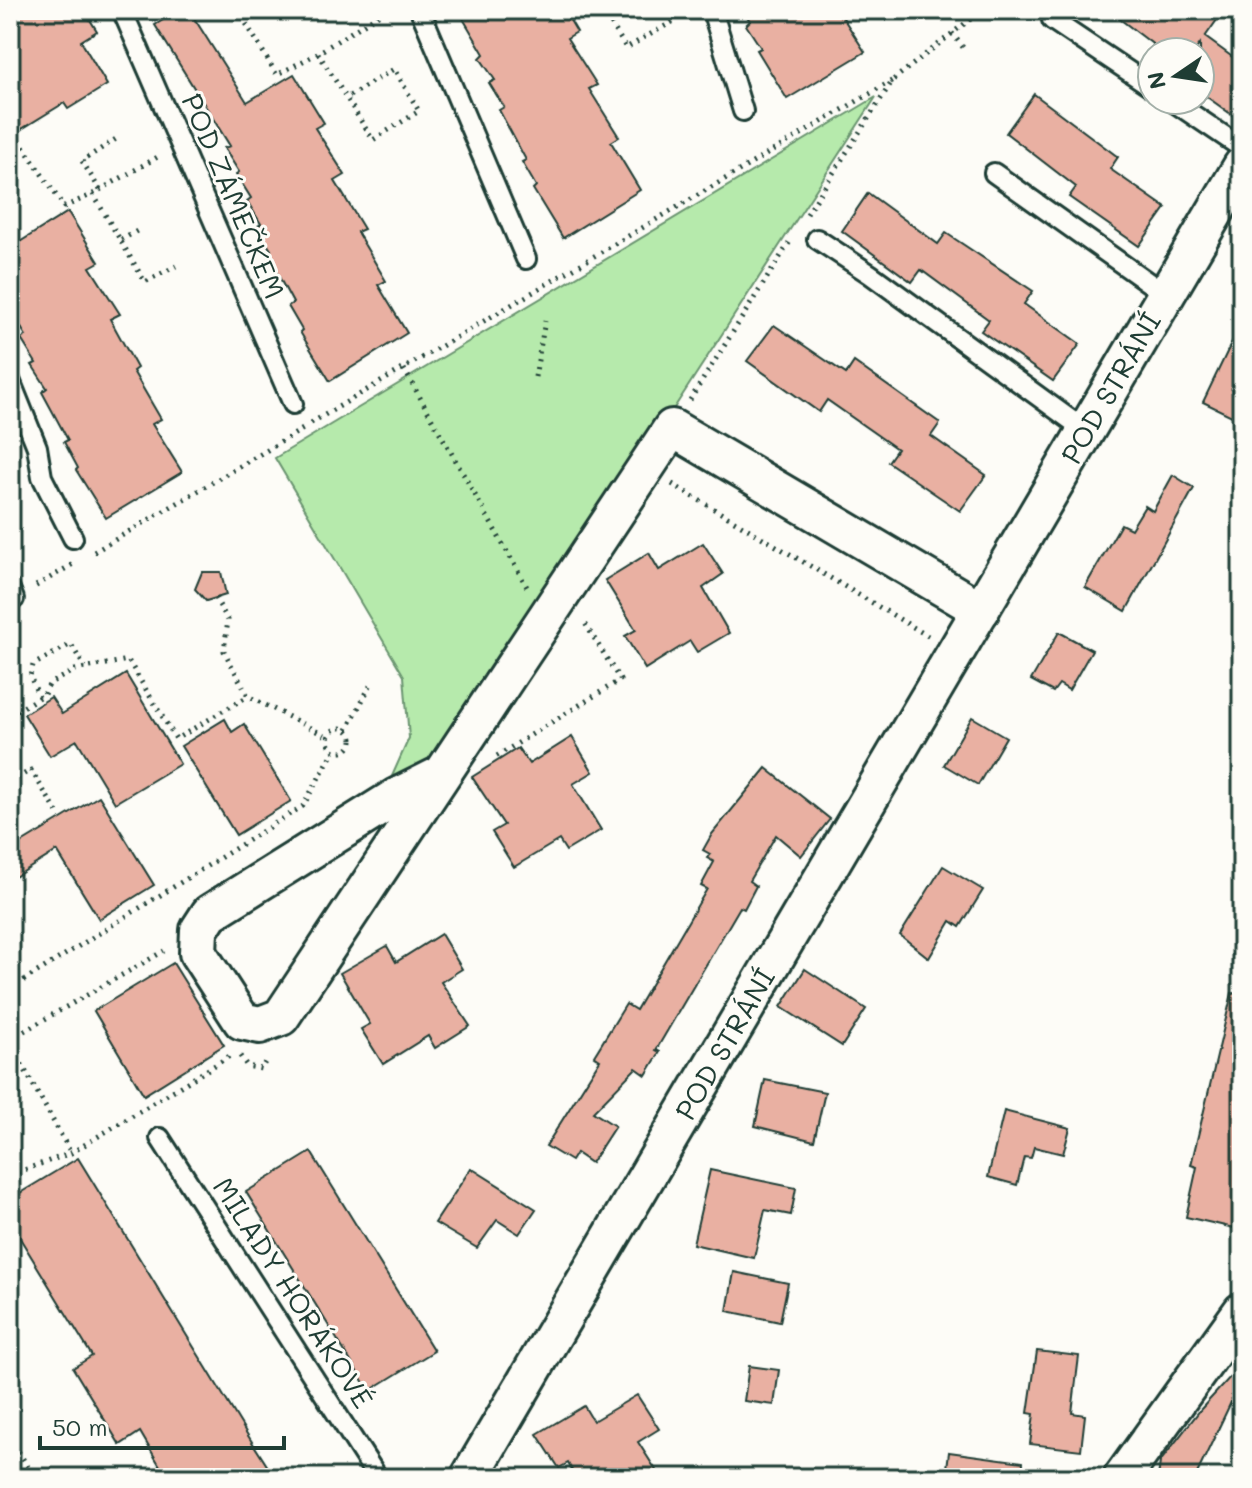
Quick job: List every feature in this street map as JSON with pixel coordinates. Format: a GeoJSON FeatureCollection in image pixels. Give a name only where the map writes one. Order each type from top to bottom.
{"type":"FeatureCollection","features":[{"type":"Feature","properties":{"kind":"street","name":"POD STRÁNÍ"},"geometry":{"type":"LineString","coordinates":[[469,1478],[1242,166]]}},
{"type":"Feature","properties":{"kind":"street"},"geometry":{"type":"LineString","coordinates":[[442,774],[396,797],[210,913],[199,930],[198,953],[242,1021],[260,1025],[281,1017],[672,428],[981,610]]}},
{"type":"Feature","properties":{"kind":"street"},"geometry":{"type":"LineString","coordinates":[[1122,1478],[1242,1311]]}},
{"type":"Feature","properties":{"kind":"lane","name":"POD ZÁMEČKEM"},"geometry":{"type":"LineString","coordinates":[[122,10],[293,404]]}},
{"type":"Feature","properties":{"kind":"lane"},"geometry":{"type":"LineString","coordinates":[[420,10],[526,259]]}},
{"type":"Feature","properties":{"kind":"lane"},"geometry":{"type":"LineString","coordinates":[[712,10],[743,111]]}},
{"type":"Feature","properties":{"kind":"lane"},"geometry":{"type":"LineString","coordinates":[[1052,20],[1136,76]]}},
{"type":"Feature","properties":{"kind":"lane"},"geometry":{"type":"LineString","coordinates":[[1195,116],[1242,148]]}},
{"type":"Feature","properties":{"kind":"lane"},"geometry":{"type":"LineString","coordinates":[[994,173],[1166,295]]}},
{"type":"Feature","properties":{"kind":"lane"},"geometry":{"type":"LineString","coordinates":[[817,239],[1086,431]]}},
{"type":"Feature","properties":{"kind":"lane"},"geometry":{"type":"LineString","coordinates":[[10,380],[37,447],[42,477],[73,538]]}},
{"type":"Feature","properties":{"kind":"lane","name":"MILADY HORÁKOVÉ"},"geometry":{"type":"LineString","coordinates":[[160,1138],[378,1478]]}},
{"type":"Feature","properties":{"kind":"path"},"geometry":{"type":"LineString","coordinates":[[238,10],[277,75],[386,10]]}},
{"type":"Feature","properties":{"kind":"path"},"geometry":{"type":"LineString","coordinates":[[603,10],[626,48],[694,10]]}},
{"type":"Feature","properties":{"kind":"path"},"geometry":{"type":"LineString","coordinates":[[664,10],[671,22]]}},
{"type":"Feature","properties":{"kind":"path"},"geometry":{"type":"LineString","coordinates":[[11,597],[893,80],[982,10]]}},
{"type":"Feature","properties":{"kind":"path"},"geometry":{"type":"LineString","coordinates":[[952,33],[965,50]]}},
{"type":"Feature","properties":{"kind":"path"},"geometry":{"type":"LineString","coordinates":[[318,53],[346,98],[373,140],[419,111],[394,69],[346,98]]}},
{"type":"Feature","properties":{"kind":"path"},"geometry":{"type":"LineString","coordinates":[[672,428],[893,80]]}},
{"type":"Feature","properties":{"kind":"path"},"geometry":{"type":"LineString","coordinates":[[10,127],[64,207],[93,194],[180,144]]}},
{"type":"Feature","properties":{"kind":"path"},"geometry":{"type":"LineString","coordinates":[[100,190],[82,161],[119,137]]}},
{"type":"Feature","properties":{"kind":"path"},"geometry":{"type":"LineString","coordinates":[[93,194],[145,282],[176,266]]}},
{"type":"Feature","properties":{"kind":"path"},"geometry":{"type":"LineString","coordinates":[[121,240],[137,231]]}},
{"type":"Feature","properties":{"kind":"path"},"geometry":{"type":"LineString","coordinates":[[535,377],[545,321]]}},
{"type":"Feature","properties":{"kind":"path"},"geometry":{"type":"LineString","coordinates":[[404,369],[545,619]]}},
{"type":"Feature","properties":{"kind":"path"},"geometry":{"type":"LineString","coordinates":[[663,479],[956,652]]}},
{"type":"Feature","properties":{"kind":"path"},"geometry":{"type":"LineString","coordinates":[[215,598],[228,620],[224,651],[248,696],[328,737]]}},
{"type":"Feature","properties":{"kind":"path"},"geometry":{"type":"LineString","coordinates":[[489,747],[495,757],[620,680],[580,615]]}},
{"type":"Feature","properties":{"kind":"path"},"geometry":{"type":"LineString","coordinates":[[39,697],[30,676],[33,665],[71,644],[85,668]]}},
{"type":"Feature","properties":{"kind":"path"},"geometry":{"type":"LineString","coordinates":[[10,715],[44,694],[50,683],[75,670],[128,660],[176,739],[248,696]]}},
{"type":"Feature","properties":{"kind":"path"},"geometry":{"type":"LineString","coordinates":[[347,730],[371,684]]}},
{"type":"Feature","properties":{"kind":"path"},"geometry":{"type":"LineString","coordinates":[[328,737],[335,729],[347,730]]}},
{"type":"Feature","properties":{"kind":"path"},"geometry":{"type":"LineString","coordinates":[[328,737],[330,748],[337,752],[345,751],[352,741],[347,730]]}},
{"type":"Feature","properties":{"kind":"path"},"geometry":{"type":"LineString","coordinates":[[10,989],[303,806],[334,751]]}},
{"type":"Feature","properties":{"kind":"path"},"geometry":{"type":"LineString","coordinates":[[10,782],[31,770],[57,812]]}},
{"type":"Feature","properties":{"kind":"path"},"geometry":{"type":"LineString","coordinates":[[71,1153],[10,1041],[199,930]]}},
{"type":"Feature","properties":{"kind":"path"},"geometry":{"type":"LineString","coordinates":[[10,1175],[71,1153],[237,1051]]}},
{"type":"Feature","properties":{"kind":"path"},"geometry":{"type":"LineString","coordinates":[[10,1438],[35,1478]]}},
{"type":"Feature","properties":{"kind":"green space"},"geometry":{"type":"Polygon","coordinates":[[[876,97],[676,405],[444,752],[389,783],[409,738],[404,676],[275,458],[876,97]]]}},
{"type":"Feature","properties":{"kind":"building"},"geometry":{"type":"Polygon","coordinates":[[[10,10],[84,10],[97,31],[81,41],[107,85],[68,109],[64,103],[20,130],[10,113],[10,10]]]}},
{"type":"Feature","properties":{"kind":"building"},"geometry":{"type":"Polygon","coordinates":[[[179,10],[189,10],[247,102],[294,74],[324,123],[315,128],[345,175],[335,181],[364,229],[357,232],[386,281],[378,285],[407,333],[330,381],[288,306],[293,303],[266,253],[271,250],[256,227],[261,224],[247,201],[251,198],[224,148],[230,146],[155,25],[179,10]]]}},
{"type":"Feature","properties":{"kind":"building"},"geometry":{"type":"Polygon","coordinates":[[[458,10],[564,10],[577,32],[567,38],[597,85],[589,89],[619,137],[611,142],[640,190],[563,238],[533,189],[536,186],[522,162],[526,160],[499,110],[504,107],[489,83],[495,80],[480,58],[484,54],[458,10]]]}},
{"type":"Feature","properties":{"kind":"building"},"geometry":{"type":"Polygon","coordinates":[[[743,10],[838,10],[865,52],[787,99],[757,50],[761,48],[746,25],[750,21],[743,10]]]}},
{"type":"Feature","properties":{"kind":"building"},"geometry":{"type":"Polygon","coordinates":[[[1108,10],[1224,10],[1206,36],[1142,36],[1108,10]]]}},
{"type":"Feature","properties":{"kind":"building"},"geometry":{"type":"Polygon","coordinates":[[[1216,45],[1242,64],[1242,122],[1216,103],[1216,45]]]}},
{"type":"Feature","properties":{"kind":"building"},"geometry":{"type":"Polygon","coordinates":[[[1034,94],[1118,157],[1110,169],[1166,208],[1139,246],[1069,197],[1076,187],[1006,133],[1034,94]]]}},
{"type":"Feature","properties":{"kind":"building"},"geometry":{"type":"Polygon","coordinates":[[[868,193],[938,244],[946,233],[1033,291],[1024,304],[1080,344],[1053,381],[981,331],[989,320],[921,270],[912,282],[842,231],[868,193]]]}},
{"type":"Feature","properties":{"kind":"building"},"geometry":{"type":"Polygon","coordinates":[[[68,212],[99,262],[90,267],[120,314],[110,319],[137,368],[133,371],[161,419],[152,424],[182,472],[106,518],[76,470],[78,468],[64,442],[68,440],[42,392],[47,388],[32,365],[36,363],[21,339],[26,336],[10,309],[10,248],[68,212]]]}},
{"type":"Feature","properties":{"kind":"building"},"geometry":{"type":"Polygon","coordinates":[[[1242,321],[1242,421],[1203,402],[1242,321]]]}},
{"type":"Feature","properties":{"kind":"building"},"geometry":{"type":"Polygon","coordinates":[[[774,325],[846,374],[854,362],[940,423],[931,436],[986,475],[960,511],[888,462],[897,449],[827,400],[819,412],[747,361],[774,325]]]}},
{"type":"Feature","properties":{"kind":"building"},"geometry":{"type":"Polygon","coordinates":[[[1173,475],[1194,488],[1126,611],[1085,587],[1121,524],[1131,529],[1145,506],[1153,511],[1173,475]]]}},
{"type":"Feature","properties":{"kind":"building"},"geometry":{"type":"Polygon","coordinates":[[[703,543],[723,574],[703,588],[729,633],[697,652],[690,641],[645,669],[625,636],[636,630],[605,580],[649,553],[659,570],[703,543]]]}},
{"type":"Feature","properties":{"kind":"building"},"geometry":{"type":"Polygon","coordinates":[[[202,572],[221,572],[226,595],[206,601],[195,589],[202,572]]]}},
{"type":"Feature","properties":{"kind":"building"},"geometry":{"type":"Polygon","coordinates":[[[1059,632],[1092,650],[1069,690],[1059,684],[1053,692],[1031,680],[1059,632]]]}},
{"type":"Feature","properties":{"kind":"building"},"geometry":{"type":"Polygon","coordinates":[[[126,674],[180,764],[115,803],[77,740],[50,756],[24,714],[51,697],[62,714],[126,674]]]}},
{"type":"Feature","properties":{"kind":"building"},"geometry":{"type":"Polygon","coordinates":[[[972,717],[1006,737],[978,785],[944,765],[972,717]]]}},
{"type":"Feature","properties":{"kind":"building"},"geometry":{"type":"Polygon","coordinates":[[[225,719],[232,732],[244,724],[291,801],[236,835],[181,746],[225,719]]]}},
{"type":"Feature","properties":{"kind":"building"},"geometry":{"type":"Polygon","coordinates":[[[572,737],[593,772],[573,784],[601,830],[566,851],[559,840],[514,867],[492,832],[504,825],[472,777],[518,748],[529,764],[572,737]]]}},
{"type":"Feature","properties":{"kind":"building"},"geometry":{"type":"Polygon","coordinates":[[[766,768],[830,819],[801,856],[776,835],[749,881],[756,886],[744,909],[740,907],[656,1050],[660,1052],[646,1075],[636,1068],[593,1112],[615,1126],[591,1163],[576,1153],[571,1161],[546,1146],[600,1060],[594,1056],[626,1004],[636,1010],[707,889],[701,886],[714,862],[707,858],[710,854],[703,850],[712,834],[766,768]]]}},
{"type":"Feature","properties":{"kind":"building"},"geometry":{"type":"Polygon","coordinates":[[[99,796],[154,885],[99,919],[57,851],[10,880],[10,850],[99,796]]]}},
{"type":"Feature","properties":{"kind":"building"},"geometry":{"type":"Polygon","coordinates":[[[943,866],[983,890],[960,927],[951,921],[929,958],[900,935],[943,866]]]}},
{"type":"Feature","properties":{"kind":"building"},"geometry":{"type":"Polygon","coordinates":[[[441,934],[462,969],[441,982],[470,1026],[435,1048],[428,1036],[383,1064],[361,1029],[370,1024],[340,973],[387,946],[396,962],[441,934]]]}},
{"type":"Feature","properties":{"kind":"building"},"geometry":{"type":"Polygon","coordinates":[[[173,963],[224,1045],[144,1095],[94,1011],[173,963]]]}},
{"type":"Feature","properties":{"kind":"building"},"geometry":{"type":"Polygon","coordinates":[[[805,969],[866,1009],[842,1046],[781,1007],[805,969]]]}},
{"type":"Feature","properties":{"kind":"building"},"geometry":{"type":"Polygon","coordinates":[[[1232,993],[1242,994],[1242,1192],[1234,1228],[1186,1217],[1197,1167],[1191,1165],[1232,993]]]}},
{"type":"Feature","properties":{"kind":"building"},"geometry":{"type":"Polygon","coordinates":[[[765,1080],[825,1092],[814,1141],[755,1126],[765,1080]]]}},
{"type":"Feature","properties":{"kind":"building"},"geometry":{"type":"Polygon","coordinates":[[[1004,1111],[1070,1128],[1063,1154],[1034,1147],[1031,1158],[1024,1157],[1017,1185],[988,1177],[1004,1111]]]}},
{"type":"Feature","properties":{"kind":"building"},"geometry":{"type":"Polygon","coordinates":[[[311,1152],[434,1351],[369,1391],[246,1192],[311,1152]]]}},
{"type":"Feature","properties":{"kind":"building"},"geometry":{"type":"Polygon","coordinates":[[[78,1158],[275,1478],[167,1478],[140,1432],[120,1445],[73,1368],[92,1356],[10,1222],[10,1199],[78,1158]]]}},
{"type":"Feature","properties":{"kind":"building"},"geometry":{"type":"Polygon","coordinates":[[[471,1168],[536,1209],[519,1234],[497,1220],[477,1248],[435,1223],[471,1168]]]}},
{"type":"Feature","properties":{"kind":"building"},"geometry":{"type":"Polygon","coordinates":[[[710,1170],[796,1188],[791,1215],[765,1210],[754,1258],[693,1244],[710,1170]]]}},
{"type":"Feature","properties":{"kind":"building"},"geometry":{"type":"Polygon","coordinates":[[[734,1272],[788,1283],[780,1322],[727,1311],[734,1272]]]}},
{"type":"Feature","properties":{"kind":"building"},"geometry":{"type":"Polygon","coordinates":[[[1037,1351],[1079,1356],[1072,1413],[1085,1415],[1081,1450],[1030,1444],[1034,1414],[1028,1413],[1037,1351]]]}},
{"type":"Feature","properties":{"kind":"building"},"geometry":{"type":"Polygon","coordinates":[[[1242,1364],[1242,1379],[1195,1478],[1158,1478],[1160,1462],[1201,1409],[1242,1364]]]}},
{"type":"Feature","properties":{"kind":"building"},"geometry":{"type":"Polygon","coordinates":[[[749,1366],[779,1370],[774,1405],[744,1401],[749,1366]]]}},
{"type":"Feature","properties":{"kind":"building"},"geometry":{"type":"Polygon","coordinates":[[[637,1395],[659,1429],[638,1442],[661,1478],[576,1478],[568,1463],[559,1468],[537,1434],[584,1406],[593,1421],[637,1395]]]}},
{"type":"Feature","properties":{"kind":"building"},"geometry":{"type":"Polygon","coordinates":[[[949,1452],[1023,1462],[1022,1478],[946,1476],[949,1452]]]}}]}
